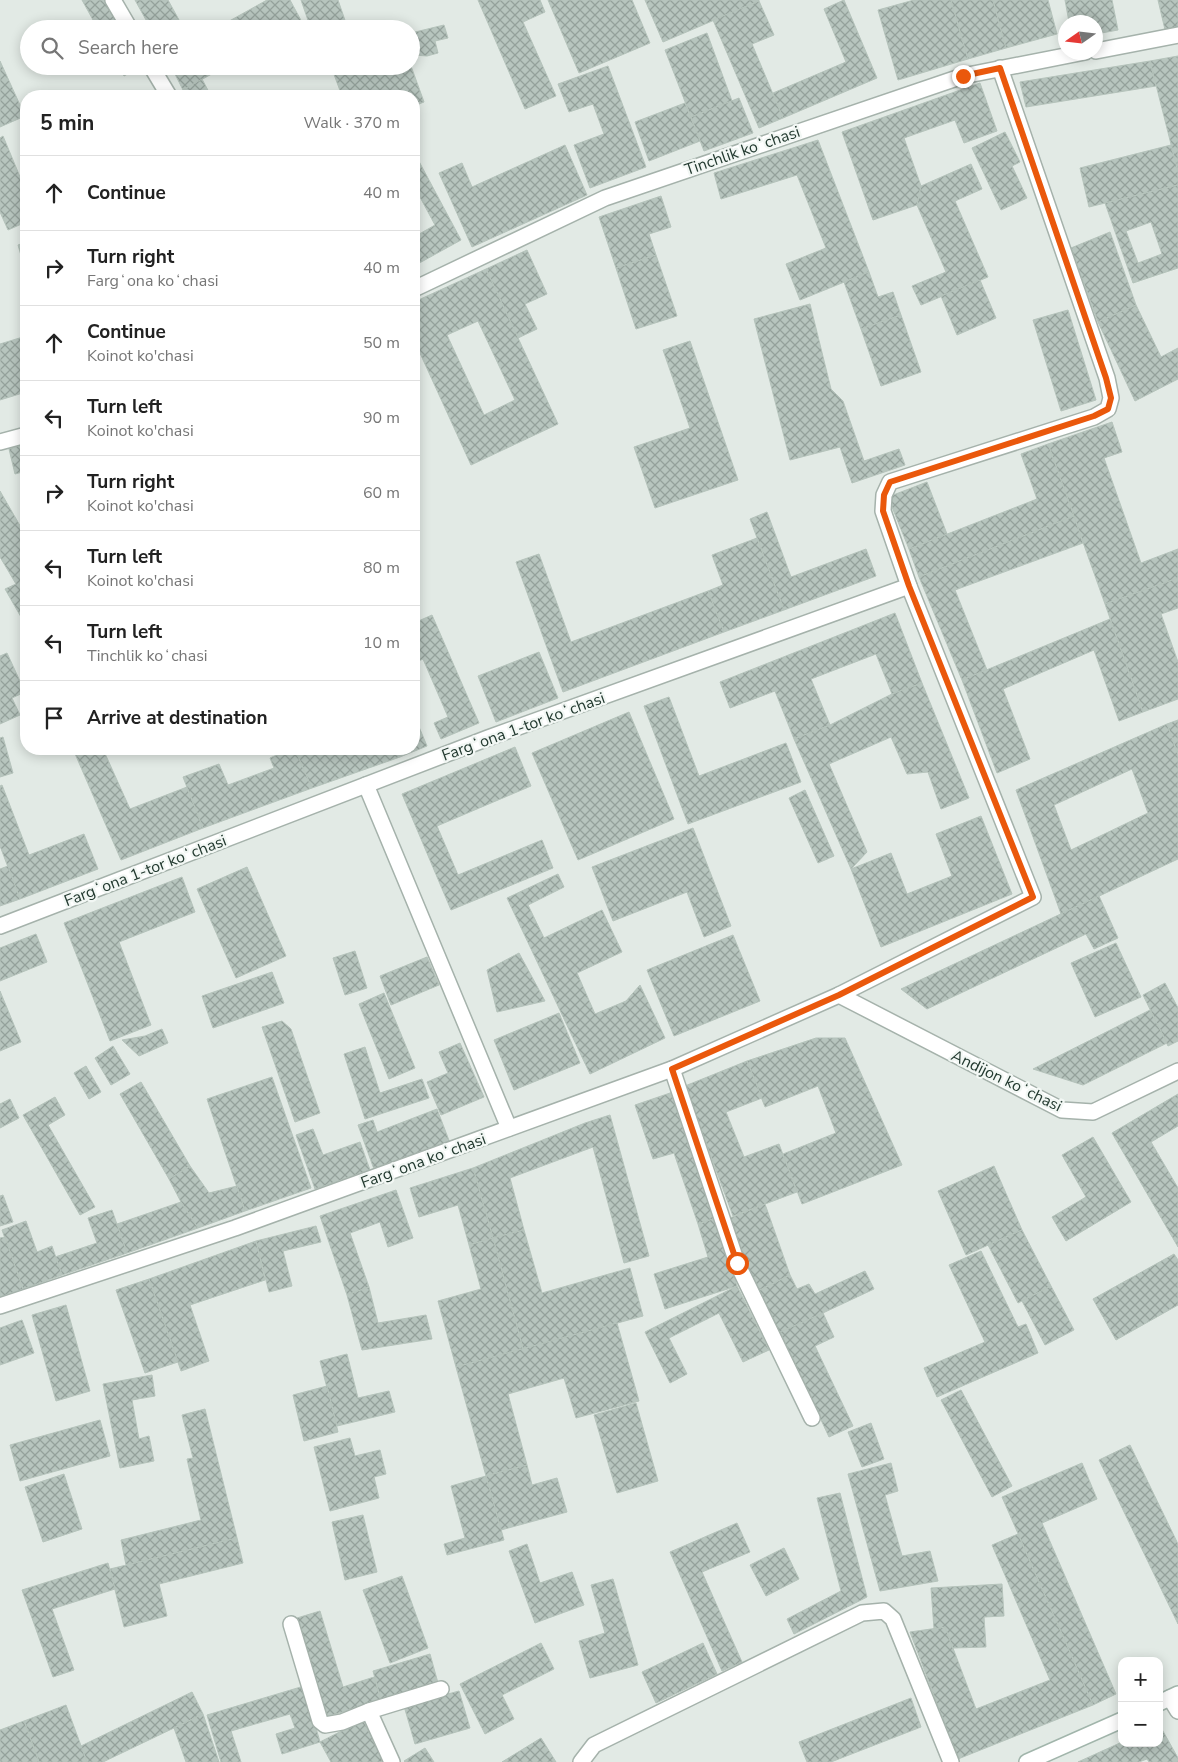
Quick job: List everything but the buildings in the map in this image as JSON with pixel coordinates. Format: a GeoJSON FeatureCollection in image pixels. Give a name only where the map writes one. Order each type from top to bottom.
{"type":"FeatureCollection","features":[{"type":"Feature","properties":{"kind":"street"},"geometry":{"type":"LineString","coordinates":[[113,0],[125,20]]}},
{"type":"Feature","properties":{"kind":"street"},"geometry":{"type":"LineString","coordinates":[[1103,49],[1178,35]]}},
{"type":"Feature","properties":{"kind":"street","name":"Tinchlik koʻchasi"},"geometry":{"type":"LineString","coordinates":[[420,286],[605,198],[963,76],[1058,57]]}},
{"type":"Feature","properties":{"kind":"street"},"geometry":{"type":"LineString","coordinates":[[909,586],[883,511],[884,495],[890,482],[1094,416],[1108,409],[1111,398],[1103,369],[1000,68]]}},
{"type":"Feature","properties":{"kind":"street"},"geometry":{"type":"LineString","coordinates":[[156,75],[165,90]]}},
{"type":"Feature","properties":{"kind":"street"},"geometry":{"type":"LineString","coordinates":[[0,442],[20,437]]}},
{"type":"Feature","properties":{"kind":"street","name":"Fargʻona 1-tor koʻchasi"},"geometry":{"type":"LineString","coordinates":[[0,926],[507,731],[909,586]]}},
{"type":"Feature","properties":{"kind":"street","name":"Fargʻona koʻchasi"},"geometry":{"type":"LineString","coordinates":[[0,1306],[235,1228],[672,1069],[839,995],[1033,897],[909,586]]}},
{"type":"Feature","properties":{"kind":"street"},"geometry":{"type":"LineString","coordinates":[[366,785],[509,1128]]}},
{"type":"Feature","properties":{"kind":"street","name":"Andijon koʻchasi"},"geometry":{"type":"LineString","coordinates":[[839,995],[1062,1110],[1093,1112],[1178,1071]]}},
{"type":"Feature","properties":{"kind":"street"},"geometry":{"type":"LineString","coordinates":[[672,1069],[737,1263],[812,1418]]}},
{"type":"Feature","properties":{"kind":"street"},"geometry":{"type":"LineString","coordinates":[[581,1762],[594,1745],[862,1613],[884,1611],[893,1619],[951,1762]]}},
{"type":"Feature","properties":{"kind":"street"},"geometry":{"type":"LineString","coordinates":[[291,1624],[320,1721],[326,1725],[342,1722],[369,1711],[442,1689]]}},
{"type":"Feature","properties":{"kind":"street"},"geometry":{"type":"LineString","coordinates":[[1169,1698],[1178,1711]]}},
{"type":"Feature","properties":{"kind":"street"},"geometry":{"type":"LineString","coordinates":[[369,1711],[392,1762]]}},
{"type":"Feature","properties":{"kind":"street"},"geometry":{"type":"LineString","coordinates":[[1028,1762],[1118,1722]]}},
{"type":"Feature","properties":{"kind":"route"},"geometry":{"type":"LineString","coordinates":[[737,1263],[672,1069],[839,995],[1033,897],[909,586],[883,511],[884,495],[890,482],[1094,416],[1108,409],[1111,398],[1106,378],[1000,68],[963,76]]}}]}
